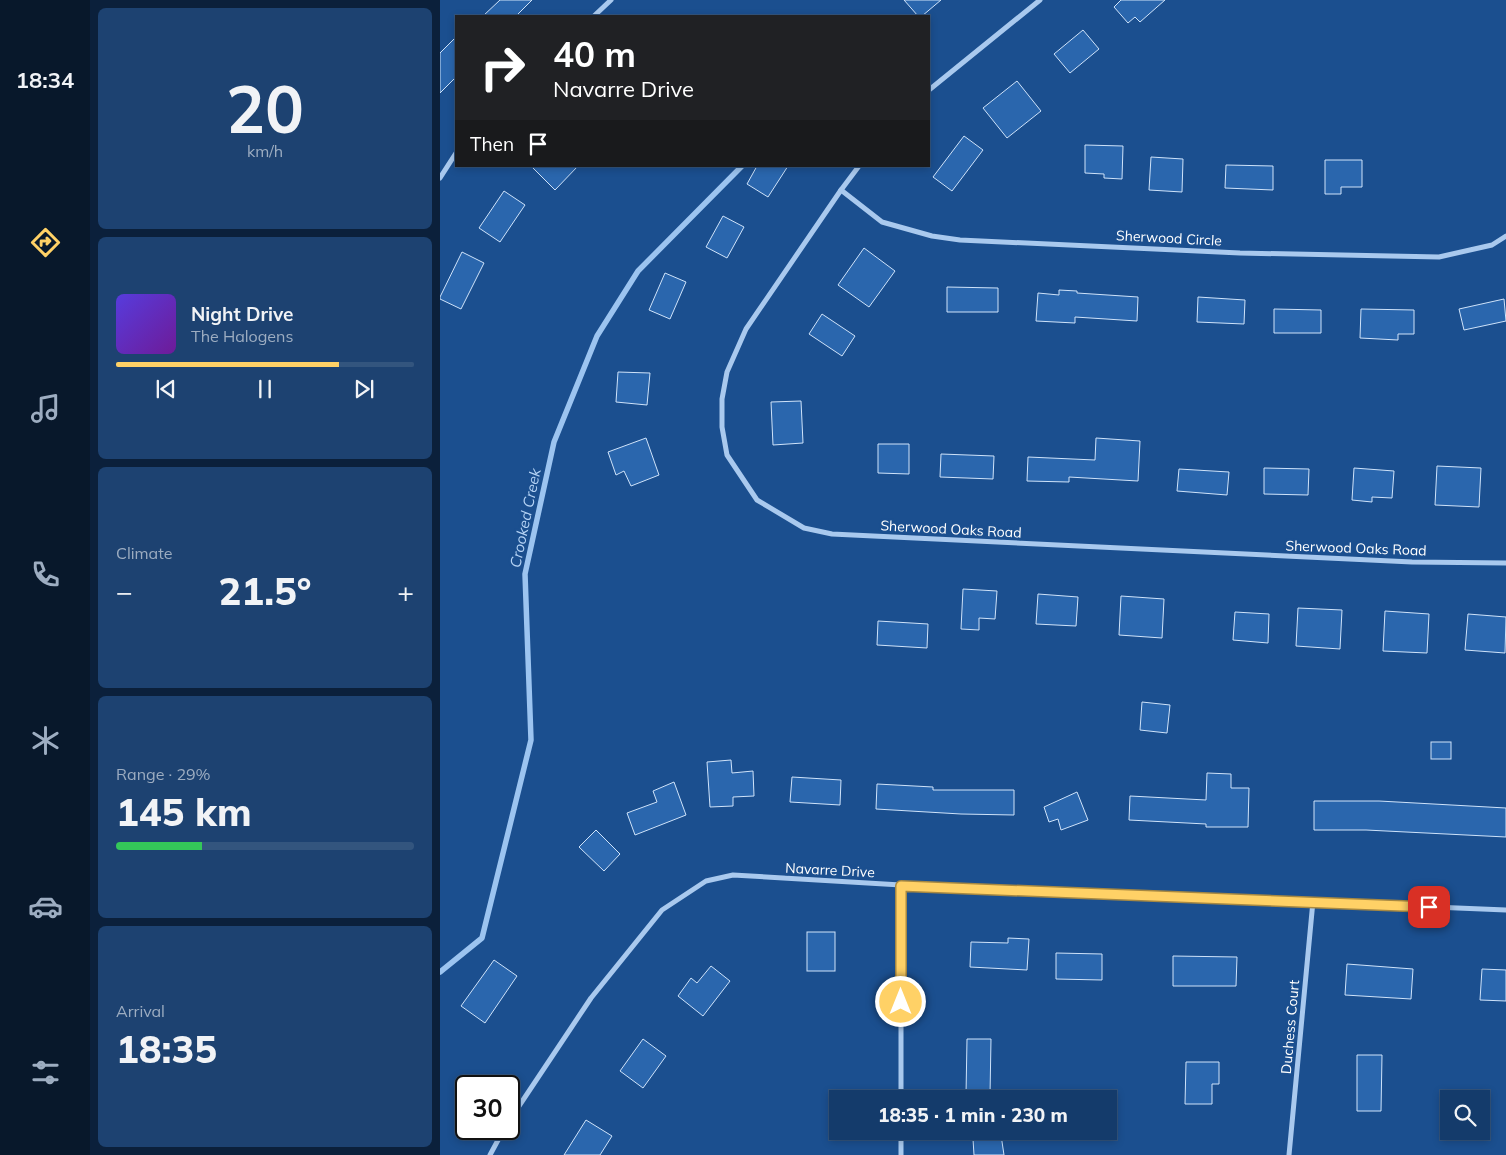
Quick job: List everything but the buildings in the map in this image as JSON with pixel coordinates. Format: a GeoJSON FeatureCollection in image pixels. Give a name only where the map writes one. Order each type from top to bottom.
{"type":"FeatureCollection","features":[{"type":"Feature","properties":{"kind":"street"},"geometry":{"type":"LineString","coordinates":[[595,15],[611,0]]}},
{"type":"Feature","properties":{"kind":"street"},"geometry":{"type":"LineString","coordinates":[[930,89],[1040,0]]}},
{"type":"Feature","properties":{"kind":"street"},"geometry":{"type":"LineString","coordinates":[[440,178],[455,155]]}},
{"type":"Feature","properties":{"kind":"street","name":"Sherwood Oaks Road"},"geometry":{"type":"LineString","coordinates":[[858,167],[746,330],[727,372],[722,399],[722,427],[727,455],[757,500],[804,528],[832,534],[1412,562],[1506,563]]}},
{"type":"Feature","properties":{"kind":"street","name":"Sherwood Circle"},"geometry":{"type":"LineString","coordinates":[[841,190],[882,222],[932,236],[960,240],[1240,253],[1439,257],[1492,244],[1506,236]]}},
{"type":"Feature","properties":{"kind":"street","name":"Navarre Drive"},"geometry":{"type":"LineString","coordinates":[[520,1104],[591,998],[662,910],[706,881],[734,876],[901,886],[1506,910]]}},
{"type":"Feature","properties":{"kind":"street"},"geometry":{"type":"LineString","coordinates":[[901,886],[901,1090]]}},
{"type":"Feature","properties":{"kind":"street","name":"Duchess Court"},"geometry":{"type":"LineString","coordinates":[[1289,1155],[1313,901]]}},
{"type":"Feature","properties":{"kind":"street"},"geometry":{"type":"LineString","coordinates":[[490,1155],[498,1140]]}},
{"type":"Feature","properties":{"kind":"street"},"geometry":{"type":"LineString","coordinates":[[901,1140],[901,1155]]}},
{"type":"Feature","properties":{"kind":"waterway","name":"Crooked Creek"},"geometry":{"type":"LineString","coordinates":[[440,972],[482,938],[531,740],[525,574],[554,442],[597,336],[638,271],[741,167]]}},
{"type":"Feature","properties":{"kind":"route"},"geometry":{"type":"LineString","coordinates":[[901,1002],[901,886],[1429,907]]}}]}
